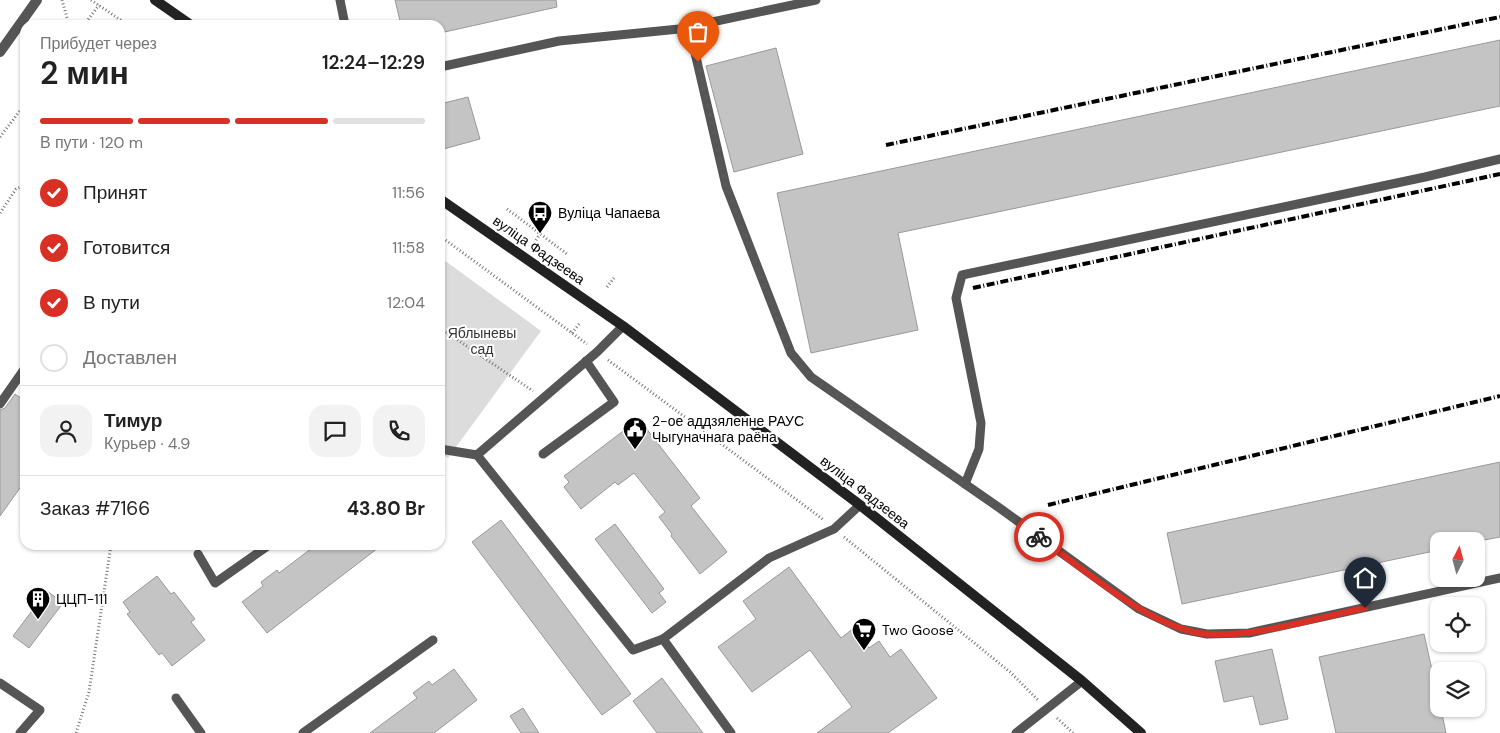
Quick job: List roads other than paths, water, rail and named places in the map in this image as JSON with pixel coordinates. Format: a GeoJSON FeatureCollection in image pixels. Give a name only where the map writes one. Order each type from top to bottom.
{"type":"FeatureCollection","features":[{"type":"Feature","properties":{"kind":"street"},"geometry":{"type":"LineString","coordinates":[[23,20],[37,0]]}},
{"type":"Feature","properties":{"kind":"street"},"geometry":{"type":"LineString","coordinates":[[155,0],[184,20]]}},
{"type":"Feature","properties":{"kind":"street"},"geometry":{"type":"LineString","coordinates":[[0,52],[20,24]]}},
{"type":"Feature","properties":{"kind":"street","name":"вуліца Фадзеева"},"geometry":{"type":"LineString","coordinates":[[445,202],[623,326],[860,505],[1082,680],[1140,733]]}},
{"type":"Feature","properties":{"kind":"lane"},"geometry":{"type":"LineString","coordinates":[[340,0],[344,20]]}},
{"type":"Feature","properties":{"kind":"lane"},"geometry":{"type":"LineString","coordinates":[[445,66],[559,41],[690,27],[816,0]]}},
{"type":"Feature","properties":{"kind":"lane"},"geometry":{"type":"LineString","coordinates":[[690,27],[726,186],[790,354],[811,377],[965,484],[1139,609],[1180,629],[1207,634],[1248,633],[1500,578]]}},
{"type":"Feature","properties":{"kind":"lane"},"geometry":{"type":"LineString","coordinates":[[965,484],[979,450],[981,423],[956,298],[962,275],[1416,179],[1500,159]]}},
{"type":"Feature","properties":{"kind":"lane"},"geometry":{"type":"LineString","coordinates":[[477,455],[597,352],[623,326]]}},
{"type":"Feature","properties":{"kind":"lane"},"geometry":{"type":"LineString","coordinates":[[543,454],[614,402],[586,361]]}},
{"type":"Feature","properties":{"kind":"lane"},"geometry":{"type":"LineString","coordinates":[[0,404],[20,375]]}},
{"type":"Feature","properties":{"kind":"lane"},"geometry":{"type":"LineString","coordinates":[[445,450],[477,455],[633,650],[663,639],[769,558],[834,529],[860,505]]}},
{"type":"Feature","properties":{"kind":"lane"},"geometry":{"type":"LineString","coordinates":[[198,554],[215,583],[262,550]]}},
{"type":"Feature","properties":{"kind":"lane"},"geometry":{"type":"LineString","coordinates":[[663,639],[731,733]]}},
{"type":"Feature","properties":{"kind":"lane"},"geometry":{"type":"LineString","coordinates":[[303,733],[433,640]]}},
{"type":"Feature","properties":{"kind":"lane"},"geometry":{"type":"LineString","coordinates":[[1016,733],[1082,680]]}},
{"type":"Feature","properties":{"kind":"lane"},"geometry":{"type":"LineString","coordinates":[[0,683],[40,710],[20,733]]}},
{"type":"Feature","properties":{"kind":"lane"},"geometry":{"type":"LineString","coordinates":[[176,698],[201,733]]}},
{"type":"Feature","properties":{"kind":"railway"},"geometry":{"type":"LineString","coordinates":[[886,145],[1500,17]]}},
{"type":"Feature","properties":{"kind":"railway"},"geometry":{"type":"LineString","coordinates":[[973,288],[1500,174]]}},
{"type":"Feature","properties":{"kind":"railway"},"geometry":{"type":"LineString","coordinates":[[1048,505],[1500,396]]}},
{"type":"Feature","properties":{"kind":"place","name":"Вуліца Чапаева"},"geometry":{"type":"Point","coordinates":[540,234]}},
{"type":"Feature","properties":{"kind":"place","name":"2-ое аддзяленне РАУС Чыгуначнага раёна"},"geometry":{"type":"Point","coordinates":[635,450]}},
{"type":"Feature","properties":{"kind":"place","name":"ЦЦП-111"},"geometry":{"type":"Point","coordinates":[38,620]}},
{"type":"Feature","properties":{"kind":"place","name":"Two Goose"},"geometry":{"type":"Point","coordinates":[864,651]}},
{"type":"Feature","properties":{"kind":"park label","name":"Яблыневы сад"},"geometry":{"type":"Point","coordinates":[482,342]}}]}
